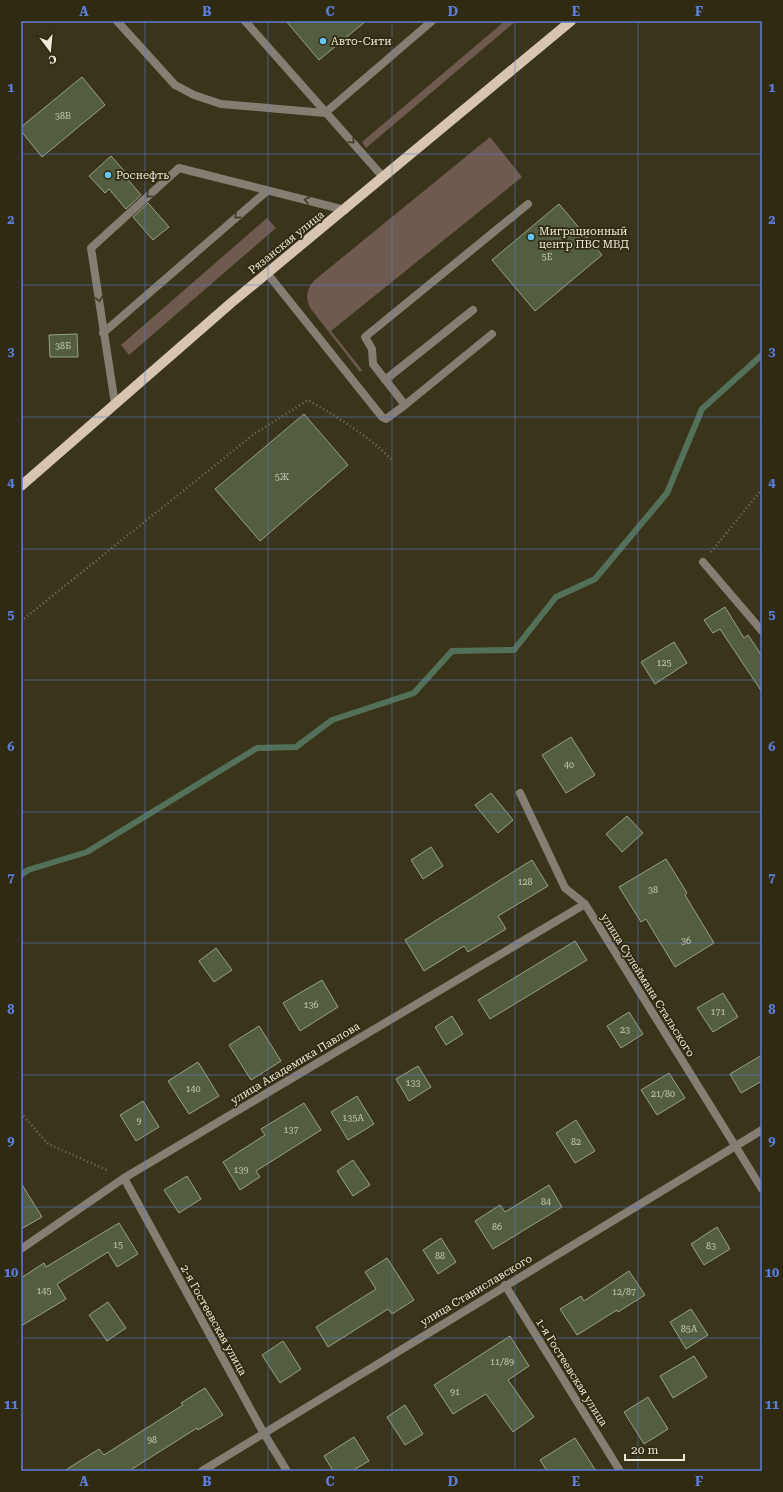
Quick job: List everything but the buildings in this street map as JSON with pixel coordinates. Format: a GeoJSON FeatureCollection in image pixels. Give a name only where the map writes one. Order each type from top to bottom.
{"type":"FeatureCollection","features":[{"type":"Feature","properties":{"kind":"main road","name":"Рязанская улица"},"geometry":{"type":"LineString","coordinates":[[21,486],[267,273],[345,210],[571,21]]}},
{"type":"Feature","properties":{"kind":"street"},"geometry":{"type":"LineString","coordinates":[[118,21],[175,85],[194,95],[221,104],[325,113],[432,21]]}},
{"type":"Feature","properties":{"kind":"street"},"geometry":{"type":"LineString","coordinates":[[245,21],[383,177]]}},
{"type":"Feature","properties":{"kind":"street"},"geometry":{"type":"LineString","coordinates":[[115,404],[91,248],[178,168],[345,210]]}},
{"type":"Feature","properties":{"kind":"street"},"geometry":{"type":"LineString","coordinates":[[103,333],[267,191]]}},
{"type":"Feature","properties":{"kind":"street"},"geometry":{"type":"LineString","coordinates":[[405,405],[373,364],[372,349],[365,337],[528,204]]}},
{"type":"Feature","properties":{"kind":"street"},"geometry":{"type":"LineString","coordinates":[[267,273],[382,417],[386,419],[492,334]]}},
{"type":"Feature","properties":{"kind":"street"},"geometry":{"type":"LineString","coordinates":[[385,380],[472,310]]}},
{"type":"Feature","properties":{"kind":"street"},"geometry":{"type":"LineString","coordinates":[[703,562],[762,631]]}},
{"type":"Feature","properties":{"kind":"street","name":"улица Сулеймана Стальского"},"geometry":{"type":"LineString","coordinates":[[520,793],[565,888],[585,904],[762,1189]]}},
{"type":"Feature","properties":{"kind":"street","name":"улица Академика Павлова"},"geometry":{"type":"LineString","coordinates":[[21,1249],[124,1178],[585,904]]}},
{"type":"Feature","properties":{"kind":"street","name":"улица Станиславского"},"geometry":{"type":"LineString","coordinates":[[202,1471],[505,1285],[762,1130]]}},
{"type":"Feature","properties":{"kind":"street","name":"2-я Гостеевская улица"},"geometry":{"type":"LineString","coordinates":[[124,1178],[287,1471]]}},
{"type":"Feature","properties":{"kind":"street","name":"1-я Гостеевская улица"},"geometry":{"type":"LineString","coordinates":[[505,1285],[620,1471]]}},
{"type":"Feature","properties":{"kind":"path"},"geometry":{"type":"LineString","coordinates":[[21,621],[254,434],[308,400],[349,424],[376,444],[392,460]]}},
{"type":"Feature","properties":{"kind":"path"},"geometry":{"type":"LineString","coordinates":[[703,562],[762,489]]}},
{"type":"Feature","properties":{"kind":"path"},"geometry":{"type":"LineString","coordinates":[[21,1113],[48,1144],[124,1178]]}},
{"type":"Feature","properties":{"kind":"shaded area"},"geometry":{"type":"Polygon","coordinates":[[[505,21],[516,21],[366,148],[362,142],[505,21]]]}},
{"type":"Feature","properties":{"kind":"shaded area"},"geometry":{"type":"Polygon","coordinates":[[[490,137],[522,177],[331,331],[362,370],[360,372],[311,309],[307,297],[310,286],[316,279],[490,137]]]}},
{"type":"Feature","properties":{"kind":"shaded area"},"geometry":{"type":"Polygon","coordinates":[[[267,218],[276,228],[129,355],[121,345],[267,218]]]}},
{"type":"Feature","properties":{"kind":"waterway"},"geometry":{"type":"LineString","coordinates":[[21,875],[28,870],[87,852],[257,748],[296,747],[332,720],[414,693],[452,651],[514,650],[556,597],[595,579],[667,493],[702,409],[762,355]]}},
{"type":"Feature","properties":{"kind":"place","name":"Авто-Сити"},"geometry":{"type":"Point","coordinates":[323,41]}},
{"type":"Feature","properties":{"kind":"place","name":"Роснефть"},"geometry":{"type":"Point","coordinates":[108,175]}},
{"type":"Feature","properties":{"kind":"place","name":"Миграционный центр ПВС МВД"},"geometry":{"type":"Point","coordinates":[531,237]}}]}
